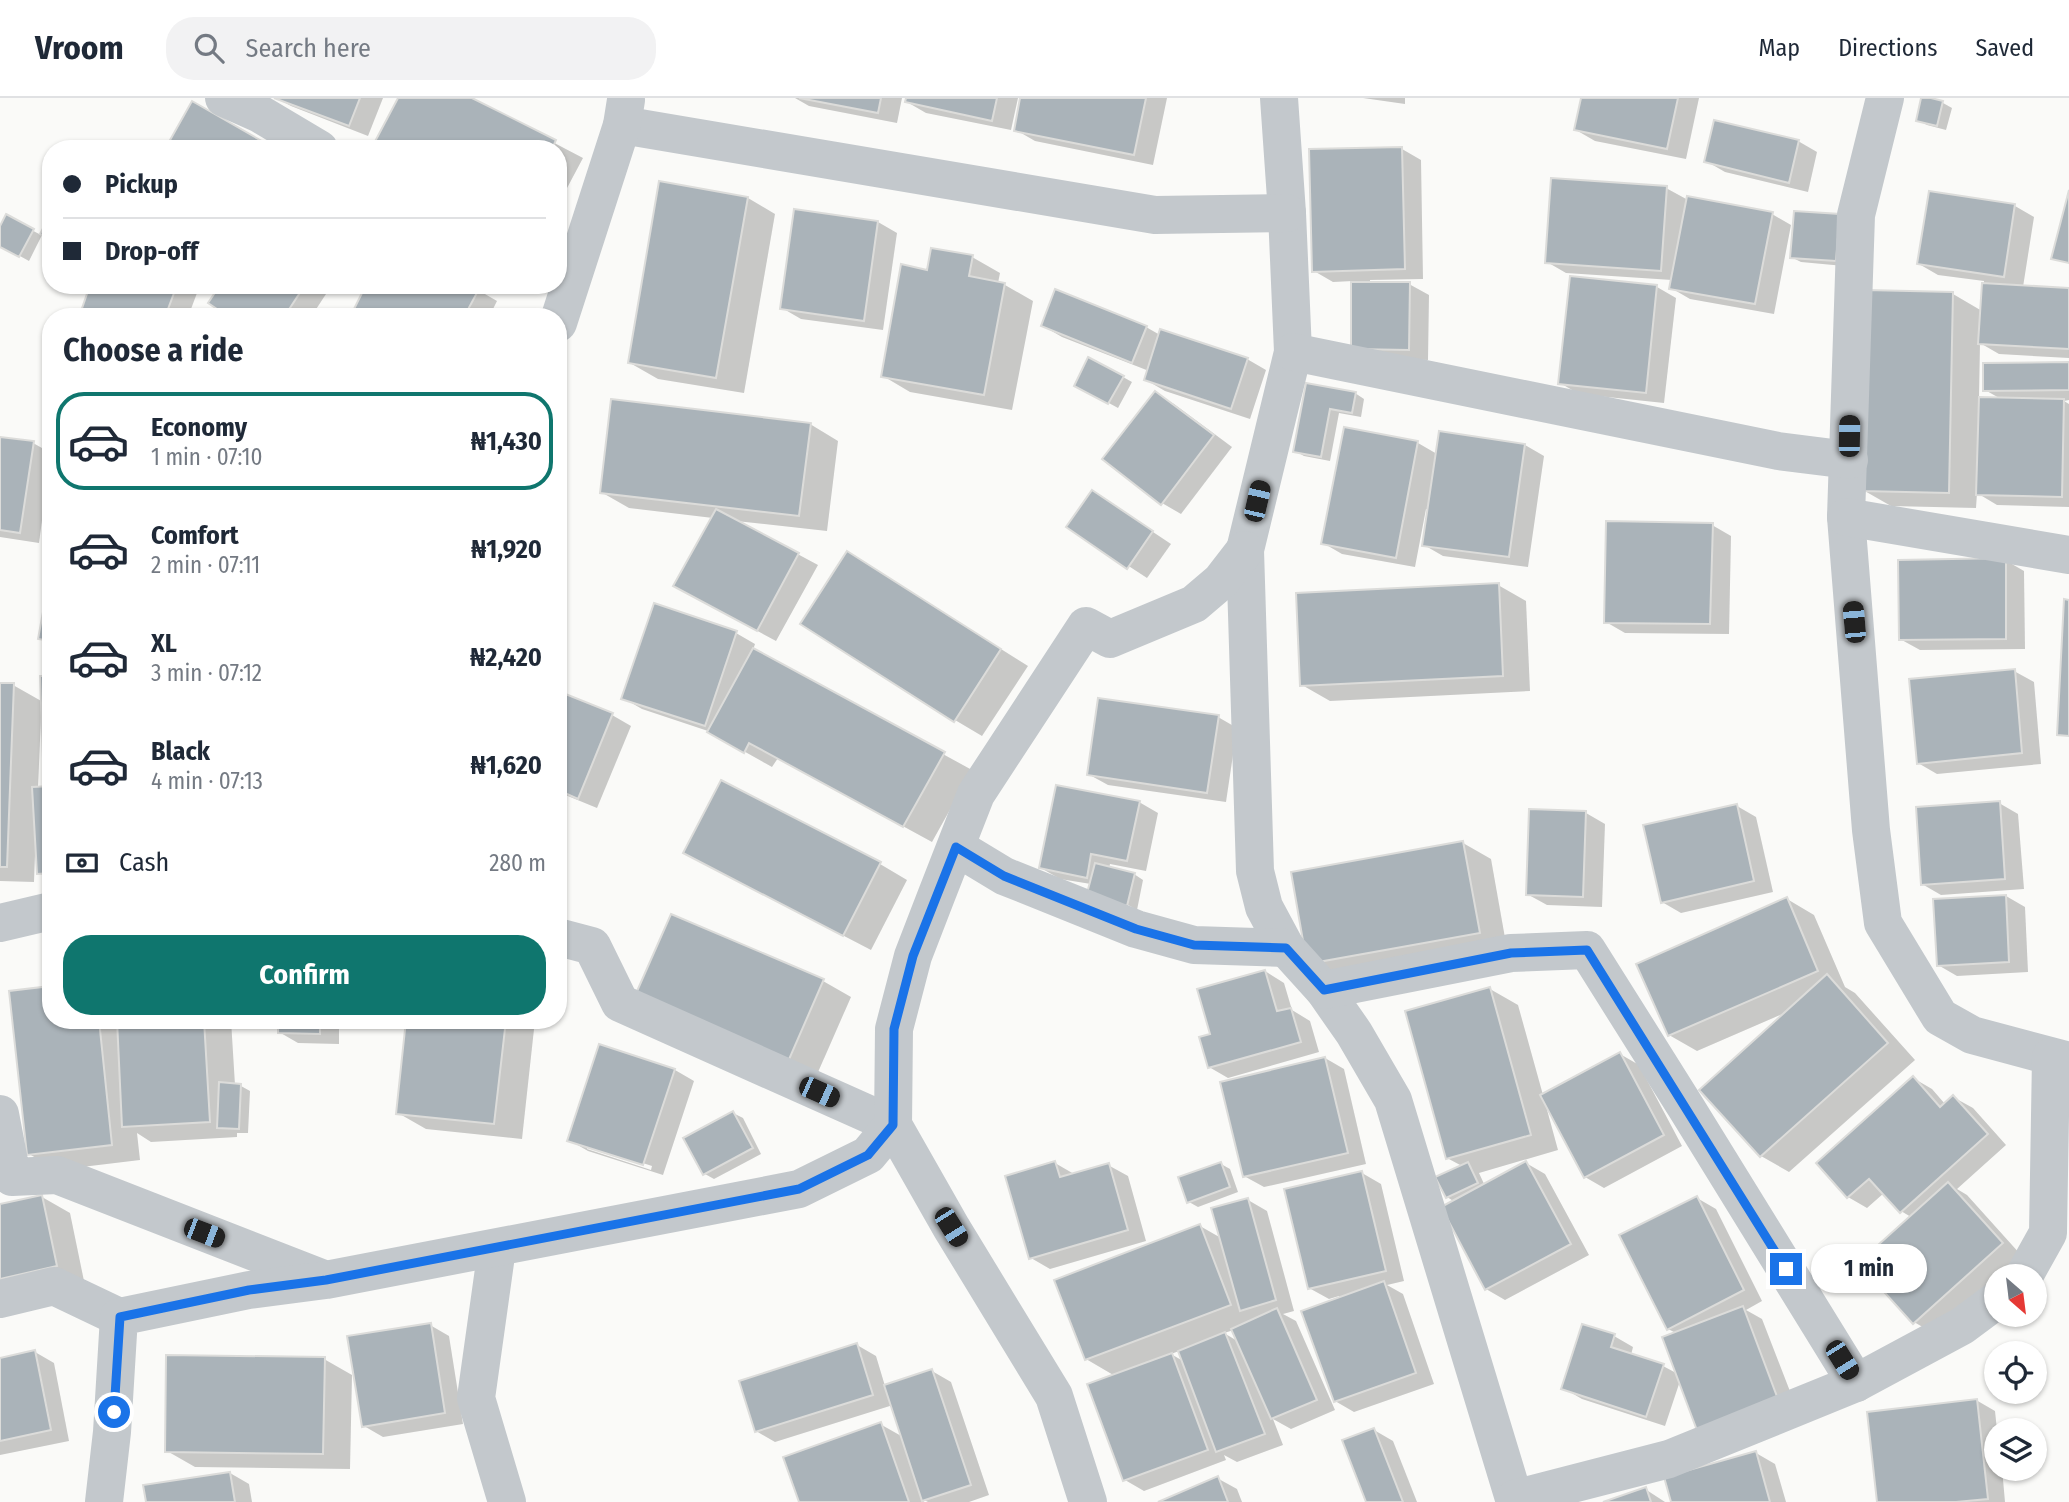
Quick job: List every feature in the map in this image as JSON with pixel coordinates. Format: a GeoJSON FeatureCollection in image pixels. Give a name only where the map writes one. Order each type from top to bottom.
{"type":"FeatureCollection","features":[{"type":"Feature","properties":{"kind":"street"},"geometry":{"type":"LineString","coordinates":[[224,98],[260,114],[304,140]]}},
{"type":"Feature","properties":{"kind":"street"},"geometry":{"type":"LineString","coordinates":[[1279,98],[1293,352],[1245,550],[1255,871],[1264,907],[1286,948],[1324,990],[1354,1033],[1393,1100],[1514,1501],[1669,1459],[1856,1383],[1962,1326],[1984,1310]]}},
{"type":"Feature","properties":{"kind":"street"},"geometry":{"type":"LineString","coordinates":[[1885,98],[1856,215],[1846,517],[1871,830],[1883,923],[1940,1017],[1972,1035],[2060,1059],[2048,1233],[2031,1264]]}},
{"type":"Feature","properties":{"kind":"street"},"geometry":{"type":"LineString","coordinates":[[567,278],[624,111],[1155,215],[1287,213]]}},
{"type":"Feature","properties":{"kind":"street"},"geometry":{"type":"LineString","coordinates":[[1293,352],[1778,451],[1849,460]]}},
{"type":"Feature","properties":{"kind":"street"},"geometry":{"type":"LineString","coordinates":[[1846,517],[2069,555]]}},
{"type":"Feature","properties":{"kind":"street"},"geometry":{"type":"LineString","coordinates":[[1088,1502],[1054,1396],[951,1227],[893,1125],[894,1029],[913,956],[976,794],[1086,626],[1110,639],[1194,604],[1221,580],[1245,550]]}},
{"type":"Feature","properties":{"kind":"street"},"geometry":{"type":"LineString","coordinates":[[956,847],[1004,876],[1136,929],[1194,945],[1286,948]]}},
{"type":"Feature","properties":{"kind":"street"},"geometry":{"type":"LineString","coordinates":[[0,923],[42,913]]}},
{"type":"Feature","properties":{"kind":"street"},"geometry":{"type":"LineString","coordinates":[[567,939],[592,946],[620,1003],[893,1125]]}},
{"type":"Feature","properties":{"kind":"street"},"geometry":{"type":"LineString","coordinates":[[1324,990],[1511,953],[1587,950],[1856,1383]]}},
{"type":"Feature","properties":{"kind":"street"},"geometry":{"type":"LineString","coordinates":[[0,1114],[12,1177],[57,1175],[326,1280]]}},
{"type":"Feature","properties":{"kind":"street"},"geometry":{"type":"LineString","coordinates":[[0,1299],[54,1286],[120,1317],[249,1290],[326,1280],[799,1189],[868,1155],[893,1125]]}},
{"type":"Feature","properties":{"kind":"street"},"geometry":{"type":"LineString","coordinates":[[496,1248],[477,1398],[507,1502]]}},
{"type":"Feature","properties":{"kind":"street"},"geometry":{"type":"LineString","coordinates":[[104,1502],[120,1317]]}},
{"type":"Feature","properties":{"kind":"building"},"geometry":{"type":"Polygon","coordinates":[[[274,98],[360,98],[349,126],[274,98]]]}},
{"type":"Feature","properties":{"kind":"building"},"geometry":{"type":"Polygon","coordinates":[[[398,98],[472,98],[556,140],[376,140],[398,98]]]}},
{"type":"Feature","properties":{"kind":"building"},"geometry":{"type":"Polygon","coordinates":[[[799,98],[881,98],[878,113],[799,98]]]}},
{"type":"Feature","properties":{"kind":"building"},"geometry":{"type":"Polygon","coordinates":[[[906,98],[997,98],[992,121],[905,102],[906,98]]]}},
{"type":"Feature","properties":{"kind":"building"},"geometry":{"type":"Polygon","coordinates":[[[1020,98],[1146,98],[1134,155],[1014,131],[1020,98]]]}},
{"type":"Feature","properties":{"kind":"building"},"geometry":{"type":"Polygon","coordinates":[[[1581,98],[1678,98],[1667,149],[1574,130],[1581,98]]]}},
{"type":"Feature","properties":{"kind":"building"},"geometry":{"type":"Polygon","coordinates":[[[1921,98],[1943,101],[1937,126],[1916,121],[1921,98]]]}},
{"type":"Feature","properties":{"kind":"building"},"geometry":{"type":"Polygon","coordinates":[[[192,101],[260,140],[170,140],[192,101]]]}},
{"type":"Feature","properties":{"kind":"building"},"geometry":{"type":"Polygon","coordinates":[[[1714,120],[1799,140],[1789,183],[1704,162],[1714,120]]]}},
{"type":"Feature","properties":{"kind":"building"},"geometry":{"type":"Polygon","coordinates":[[[1402,147],[1405,269],[1312,272],[1309,149],[1402,147]]]}},
{"type":"Feature","properties":{"kind":"building"},"geometry":{"type":"Polygon","coordinates":[[[1551,178],[1667,186],[1661,271],[1545,263],[1551,178]]]}},
{"type":"Feature","properties":{"kind":"building"},"geometry":{"type":"Polygon","coordinates":[[[659,181],[748,197],[716,378],[628,363],[659,181]]]}},
{"type":"Feature","properties":{"kind":"building"},"geometry":{"type":"Polygon","coordinates":[[[2069,190],[2069,263],[2051,259],[2069,190]]]}},
{"type":"Feature","properties":{"kind":"building"},"geometry":{"type":"Polygon","coordinates":[[[1929,191],[2015,204],[2004,277],[1917,264],[1929,191]]]}},
{"type":"Feature","properties":{"kind":"building"},"geometry":{"type":"Polygon","coordinates":[[[1687,196],[1773,212],[1755,304],[1669,289],[1687,196]]]}},
{"type":"Feature","properties":{"kind":"building"},"geometry":{"type":"Polygon","coordinates":[[[794,209],[878,221],[864,321],[780,309],[794,209]]]}},
{"type":"Feature","properties":{"kind":"building"},"geometry":{"type":"Polygon","coordinates":[[[1794,211],[1840,214],[1836,261],[1790,258],[1794,211]]]}},
{"type":"Feature","properties":{"kind":"building"},"geometry":{"type":"Polygon","coordinates":[[[6,214],[34,229],[19,257],[0,247],[0,226],[6,214]]]}},
{"type":"Feature","properties":{"kind":"building"},"geometry":{"type":"Polygon","coordinates":[[[931,248],[973,255],[969,276],[1005,283],[984,395],[881,377],[901,264],[927,270],[931,248]]]}},
{"type":"Feature","properties":{"kind":"building"},"geometry":{"type":"Polygon","coordinates":[[[1570,276],[1657,285],[1646,393],[1558,384],[1570,276]]]}},
{"type":"Feature","properties":{"kind":"building"},"geometry":{"type":"Polygon","coordinates":[[[1351,282],[1410,282],[1409,350],[1351,349],[1351,282]]]}},
{"type":"Feature","properties":{"kind":"building"},"geometry":{"type":"Polygon","coordinates":[[[1982,283],[2069,288],[2069,349],[1978,344],[1982,283]]]}},
{"type":"Feature","properties":{"kind":"building"},"geometry":{"type":"Polygon","coordinates":[[[1055,289],[1147,326],[1132,363],[1041,326],[1055,289]]]}},
{"type":"Feature","properties":{"kind":"building"},"geometry":{"type":"Polygon","coordinates":[[[1866,290],[1953,292],[1949,493],[1862,491],[1866,290]]]}},
{"type":"Feature","properties":{"kind":"building"},"geometry":{"type":"Polygon","coordinates":[[[87,294],[174,294],[168,308],[82,308],[87,294]]]}},
{"type":"Feature","properties":{"kind":"building"},"geometry":{"type":"Polygon","coordinates":[[[214,294],[299,294],[290,308],[216,308],[208,303],[214,294]]]}},
{"type":"Feature","properties":{"kind":"building"},"geometry":{"type":"Polygon","coordinates":[[[362,294],[476,294],[469,308],[354,308],[362,294]]]}},
{"type":"Feature","properties":{"kind":"building"},"geometry":{"type":"Polygon","coordinates":[[[1160,329],[1248,358],[1231,409],[1144,380],[1160,329]]]}},
{"type":"Feature","properties":{"kind":"building"},"geometry":{"type":"Polygon","coordinates":[[[1088,357],[1124,376],[1108,404],[1074,386],[1088,357]]]}},
{"type":"Feature","properties":{"kind":"building"},"geometry":{"type":"Polygon","coordinates":[[[2069,362],[2069,390],[1983,391],[1983,363],[2069,362]]]}},
{"type":"Feature","properties":{"kind":"building"},"geometry":{"type":"Polygon","coordinates":[[[1306,383],[1356,392],[1352,413],[1330,409],[1321,457],[1293,452],[1306,383]]]}},
{"type":"Feature","properties":{"kind":"building"},"geometry":{"type":"Polygon","coordinates":[[[1155,391],[1214,435],[1161,505],[1102,459],[1155,391]]]}},
{"type":"Feature","properties":{"kind":"building"},"geometry":{"type":"Polygon","coordinates":[[[1979,397],[2064,399],[2062,497],[1976,495],[1979,397]]]}},
{"type":"Feature","properties":{"kind":"building"},"geometry":{"type":"Polygon","coordinates":[[[611,399],[811,423],[799,516],[600,493],[611,399]]]}},
{"type":"Feature","properties":{"kind":"building"},"geometry":{"type":"Polygon","coordinates":[[[1344,427],[1418,441],[1396,558],[1321,544],[1344,427]]]}},
{"type":"Feature","properties":{"kind":"building"},"geometry":{"type":"Polygon","coordinates":[[[1439,431],[1525,444],[1509,557],[1422,546],[1439,431]]]}},
{"type":"Feature","properties":{"kind":"building"},"geometry":{"type":"Polygon","coordinates":[[[0,437],[34,441],[20,533],[0,530],[0,437]]]}},
{"type":"Feature","properties":{"kind":"building"},"geometry":{"type":"Polygon","coordinates":[[[1092,490],[1153,531],[1127,569],[1066,527],[1092,490]]]}},
{"type":"Feature","properties":{"kind":"building"},"geometry":{"type":"Polygon","coordinates":[[[716,509],[799,553],[757,631],[673,586],[716,509]]]}},
{"type":"Feature","properties":{"kind":"building"},"geometry":{"type":"Polygon","coordinates":[[[1606,521],[1713,523],[1710,624],[1604,623],[1606,521]]]}},
{"type":"Feature","properties":{"kind":"building"},"geometry":{"type":"Polygon","coordinates":[[[847,551],[1001,649],[954,722],[800,624],[847,551]]]}},
{"type":"Feature","properties":{"kind":"building"},"geometry":{"type":"Polygon","coordinates":[[[2006,558],[2006,639],[1899,640],[1898,560],[2006,558]]]}},
{"type":"Feature","properties":{"kind":"building"},"geometry":{"type":"Polygon","coordinates":[[[1499,583],[1503,676],[1300,686],[1296,593],[1499,583]]]}},
{"type":"Feature","properties":{"kind":"building"},"geometry":{"type":"Polygon","coordinates":[[[2064,599],[2069,600],[2069,736],[2057,735],[2064,599]]]}},
{"type":"Feature","properties":{"kind":"building"},"geometry":{"type":"Polygon","coordinates":[[[654,603],[737,631],[705,726],[621,699],[654,603]]]}},
{"type":"Feature","properties":{"kind":"building"},"geometry":{"type":"Polygon","coordinates":[[[42,617],[42,640],[38,639],[42,617]]]}},
{"type":"Feature","properties":{"kind":"building"},"geometry":{"type":"Polygon","coordinates":[[[753,648],[945,752],[903,827],[749,743],[744,753],[707,732],[753,648]]]}},
{"type":"Feature","properties":{"kind":"building"},"geometry":{"type":"Polygon","coordinates":[[[2015,669],[2022,753],[1917,764],[1909,679],[2015,669]]]}},
{"type":"Feature","properties":{"kind":"building"},"geometry":{"type":"Polygon","coordinates":[[[40,676],[42,676],[42,731],[40,676]]]}},
{"type":"Feature","properties":{"kind":"building"},"geometry":{"type":"Polygon","coordinates":[[[0,683],[14,683],[7,867],[0,867],[0,683]]]}},
{"type":"Feature","properties":{"kind":"building"},"geometry":{"type":"Polygon","coordinates":[[[567,695],[613,713],[578,799],[567,794],[567,695]]]}},
{"type":"Feature","properties":{"kind":"building"},"geometry":{"type":"Polygon","coordinates":[[[1098,698],[1219,715],[1207,793],[1087,775],[1098,698]]]}},
{"type":"Feature","properties":{"kind":"building"},"geometry":{"type":"Polygon","coordinates":[[[721,780],[881,862],[843,936],[683,853],[721,780]]]}},
{"type":"Feature","properties":{"kind":"building"},"geometry":{"type":"Polygon","coordinates":[[[1056,785],[1140,801],[1127,861],[1091,854],[1087,878],[1039,868],[1056,785]]]}},
{"type":"Feature","properties":{"kind":"building"},"geometry":{"type":"Polygon","coordinates":[[[42,786],[42,874],[37,874],[32,787],[42,786]]]}},
{"type":"Feature","properties":{"kind":"building"},"geometry":{"type":"Polygon","coordinates":[[[2000,801],[2005,879],[1921,885],[1916,807],[2000,801]]]}},
{"type":"Feature","properties":{"kind":"building"},"geometry":{"type":"Polygon","coordinates":[[[1737,804],[1754,881],[1661,903],[1643,825],[1737,804]]]}},
{"type":"Feature","properties":{"kind":"building"},"geometry":{"type":"Polygon","coordinates":[[[1529,809],[1586,811],[1583,897],[1526,895],[1529,809]]]}},
{"type":"Feature","properties":{"kind":"building"},"geometry":{"type":"Polygon","coordinates":[[[1463,841],[1480,933],[1307,964],[1291,872],[1463,841]]]}},
{"type":"Feature","properties":{"kind":"building"},"geometry":{"type":"Polygon","coordinates":[[[1095,863],[1135,873],[1127,906],[1086,897],[1095,863]]]}},
{"type":"Feature","properties":{"kind":"building"},"geometry":{"type":"Polygon","coordinates":[[[2006,895],[2009,962],[1937,966],[1933,899],[2006,895]]]}},
{"type":"Feature","properties":{"kind":"building"},"geometry":{"type":"Polygon","coordinates":[[[1787,897],[1818,971],[1668,1036],[1636,964],[1787,897]]]}},
{"type":"Feature","properties":{"kind":"building"},"geometry":{"type":"Polygon","coordinates":[[[671,914],[824,979],[787,1064],[634,998],[671,914]]]}},
{"type":"Feature","properties":{"kind":"building"},"geometry":{"type":"Polygon","coordinates":[[[1265,970],[1277,1011],[1291,1008],[1301,1042],[1208,1068],[1199,1037],[1210,1034],[1197,989],[1265,970]]]}},
{"type":"Feature","properties":{"kind":"building"},"geometry":{"type":"Polygon","coordinates":[[[1827,974],[1888,1043],[1760,1157],[1699,1090],[1827,974]]]}},
{"type":"Feature","properties":{"kind":"building"},"geometry":{"type":"Polygon","coordinates":[[[42,987],[42,1029],[100,1029],[112,1145],[27,1155],[9,991],[42,987]]]}},
{"type":"Feature","properties":{"kind":"building"},"geometry":{"type":"Polygon","coordinates":[[[1490,987],[1531,1135],[1446,1159],[1405,1011],[1490,987]]]}},
{"type":"Feature","properties":{"kind":"building"},"geometry":{"type":"Polygon","coordinates":[[[117,1029],[205,1029],[210,1122],[122,1127],[117,1029]]]}},
{"type":"Feature","properties":{"kind":"building"},"geometry":{"type":"Polygon","coordinates":[[[278,1029],[320,1029],[320,1034],[278,1033],[278,1029]]]}},
{"type":"Feature","properties":{"kind":"building"},"geometry":{"type":"Polygon","coordinates":[[[405,1029],[505,1029],[494,1124],[396,1114],[405,1029]]]}},
{"type":"Feature","properties":{"kind":"building"},"geometry":{"type":"Polygon","coordinates":[[[599,1044],[675,1069],[643,1165],[567,1141],[599,1044]]]}},
{"type":"Feature","properties":{"kind":"building"},"geometry":{"type":"Polygon","coordinates":[[[1620,1052],[1664,1135],[1584,1178],[1540,1095],[1620,1052]]]}},
{"type":"Feature","properties":{"kind":"building"},"geometry":{"type":"Polygon","coordinates":[[[1325,1057],[1348,1153],[1243,1177],[1220,1082],[1325,1057]]]}},
{"type":"Feature","properties":{"kind":"building"},"geometry":{"type":"Polygon","coordinates":[[[1913,1076],[1940,1107],[1953,1095],[1988,1134],[1900,1213],[1869,1179],[1847,1198],[1816,1163],[1913,1076]]]}},
{"type":"Feature","properties":{"kind":"building"},"geometry":{"type":"Polygon","coordinates":[[[219,1082],[241,1084],[239,1129],[217,1128],[219,1082]]]}},
{"type":"Feature","properties":{"kind":"building"},"geometry":{"type":"Polygon","coordinates":[[[733,1111],[753,1148],[703,1175],[683,1138],[733,1111]]]}},
{"type":"Feature","properties":{"kind":"building"},"geometry":{"type":"Polygon","coordinates":[[[1055,1161],[1060,1177],[1109,1163],[1128,1230],[1029,1259],[1005,1176],[1055,1161]]]}},
{"type":"Feature","properties":{"kind":"building"},"geometry":{"type":"Polygon","coordinates":[[[1526,1161],[1571,1244],[1485,1290],[1441,1207],[1526,1161]]]}},
{"type":"Feature","properties":{"kind":"building"},"geometry":{"type":"Polygon","coordinates":[[[1221,1162],[1230,1187],[1187,1203],[1178,1177],[1221,1162]]]}},
{"type":"Feature","properties":{"kind":"building"},"geometry":{"type":"Polygon","coordinates":[[[1468,1162],[1478,1183],[1446,1198],[1435,1177],[1468,1162]]]}},
{"type":"Feature","properties":{"kind":"building"},"geometry":{"type":"Polygon","coordinates":[[[1362,1171],[1386,1271],[1308,1289],[1284,1189],[1362,1171]]]}},
{"type":"Feature","properties":{"kind":"building"},"geometry":{"type":"Polygon","coordinates":[[[1948,1182],[2003,1243],[1913,1324],[1858,1263],[1948,1182]]]}},
{"type":"Feature","properties":{"kind":"building"},"geometry":{"type":"Polygon","coordinates":[[[42,1195],[57,1266],[0,1279],[0,1204],[42,1195]]]}},
{"type":"Feature","properties":{"kind":"building"},"geometry":{"type":"Polygon","coordinates":[[[1697,1196],[1744,1290],[1667,1330],[1619,1235],[1697,1196]]]}},
{"type":"Feature","properties":{"kind":"building"},"geometry":{"type":"Polygon","coordinates":[[[1248,1198],[1276,1300],[1240,1311],[1211,1208],[1248,1198]]]}},
{"type":"Feature","properties":{"kind":"building"},"geometry":{"type":"Polygon","coordinates":[[[1200,1224],[1231,1305],[1085,1360],[1054,1280],[1200,1224]]]}},
{"type":"Feature","properties":{"kind":"building"},"geometry":{"type":"Polygon","coordinates":[[[1384,1281],[1416,1373],[1334,1402],[1301,1311],[1384,1281]]]}},
{"type":"Feature","properties":{"kind":"building"},"geometry":{"type":"Polygon","coordinates":[[[1743,1306],[1779,1402],[1698,1433],[1662,1337],[1743,1306]]]}},
{"type":"Feature","properties":{"kind":"building"},"geometry":{"type":"Polygon","coordinates":[[[1277,1308],[1317,1400],[1271,1419],[1231,1329],[1277,1308]]]}},
{"type":"Feature","properties":{"kind":"building"},"geometry":{"type":"Polygon","coordinates":[[[431,1323],[445,1413],[362,1427],[347,1336],[431,1323]]]}},
{"type":"Feature","properties":{"kind":"building"},"geometry":{"type":"Polygon","coordinates":[[[1582,1324],[1615,1334],[1611,1347],[1664,1364],[1646,1417],[1561,1389],[1582,1324]]]}},
{"type":"Feature","properties":{"kind":"building"},"geometry":{"type":"Polygon","coordinates":[[[1225,1332],[1265,1434],[1216,1452],[1178,1351],[1225,1332]]]}},
{"type":"Feature","properties":{"kind":"building"},"geometry":{"type":"Polygon","coordinates":[[[857,1343],[873,1395],[755,1432],[739,1381],[857,1343]]]}},
{"type":"Feature","properties":{"kind":"building"},"geometry":{"type":"Polygon","coordinates":[[[35,1350],[51,1430],[0,1441],[0,1358],[35,1350]]]}},
{"type":"Feature","properties":{"kind":"building"},"geometry":{"type":"Polygon","coordinates":[[[1172,1353],[1208,1450],[1123,1481],[1087,1384],[1172,1353]]]}},
{"type":"Feature","properties":{"kind":"building"},"geometry":{"type":"Polygon","coordinates":[[[166,1355],[325,1357],[323,1454],[165,1452],[166,1355]]]}},
{"type":"Feature","properties":{"kind":"building"},"geometry":{"type":"Polygon","coordinates":[[[932,1369],[971,1485],[922,1501],[884,1385],[932,1369]]]}},
{"type":"Feature","properties":{"kind":"building"},"geometry":{"type":"Polygon","coordinates":[[[1977,1399],[1988,1499],[1956,1502],[1877,1502],[1867,1412],[1977,1399]]]}},
{"type":"Feature","properties":{"kind":"building"},"geometry":{"type":"Polygon","coordinates":[[[881,1422],[909,1502],[799,1502],[783,1457],[881,1422]]]}},
{"type":"Feature","properties":{"kind":"building"},"geometry":{"type":"Polygon","coordinates":[[[1374,1428],[1403,1502],[1366,1502],[1342,1440],[1374,1428]]]}},
{"type":"Feature","properties":{"kind":"building"},"geometry":{"type":"Polygon","coordinates":[[[1756,1451],[1770,1502],[1671,1502],[1664,1477],[1756,1451]]]}},
{"type":"Feature","properties":{"kind":"building"},"geometry":{"type":"Polygon","coordinates":[[[230,1472],[235,1502],[146,1502],[143,1485],[230,1472]]]}},
{"type":"Feature","properties":{"kind":"building"},"geometry":{"type":"Polygon","coordinates":[[[1218,1476],[1228,1502],[1158,1502],[1218,1476]]]}},
{"type":"Feature","properties":{"kind":"building"},"geometry":{"type":"Polygon","coordinates":[[[1646,1487],[1651,1502],[1603,1502],[1646,1487]]]}},
{"type":"Feature","properties":{"kind":"route"},"geometry":{"type":"LineString","coordinates":[[114,1412],[120,1317],[249,1290],[326,1280],[799,1189],[868,1155],[893,1125],[894,1029],[913,956],[956,847],[1004,876],[1136,929],[1194,945],[1286,948],[1324,990],[1511,953],[1587,950],[1786,1269]]}}]}
